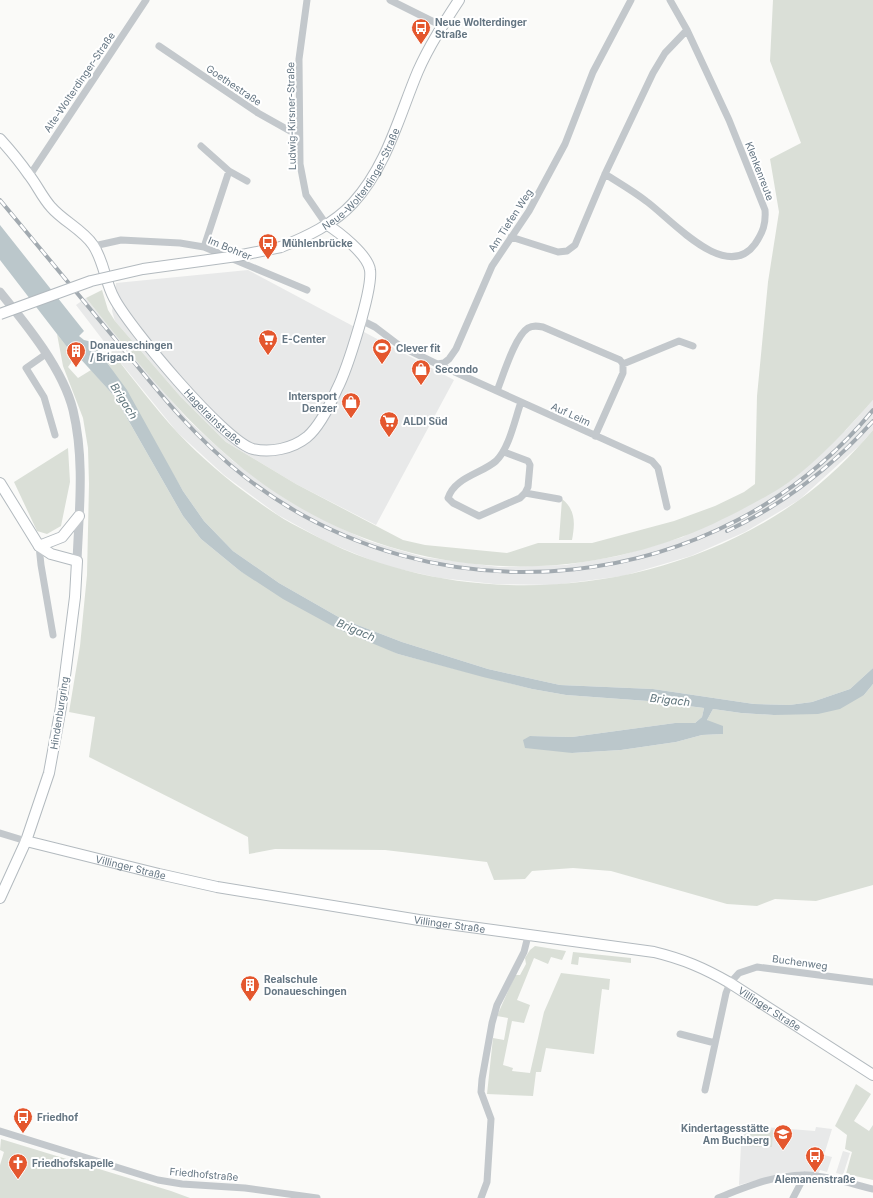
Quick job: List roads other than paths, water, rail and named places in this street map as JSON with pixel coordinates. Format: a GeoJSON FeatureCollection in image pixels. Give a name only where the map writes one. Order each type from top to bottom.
{"type":"FeatureCollection","features":[{"type":"Feature","properties":{"kind":"main road","name":"Neue-Wolterdinger-Straße"},"geometry":{"type":"LineString","coordinates":[[0,314],[91,281],[142,269],[237,256],[280,247],[302,238],[326,224],[353,203],[373,177],[391,141],[419,70],[442,26],[459,0]]}},
{"type":"Feature","properties":{"kind":"main road","name":"Hagelrainstraße"},"geometry":{"type":"LineString","coordinates":[[0,139],[30,175],[50,206],[94,246],[114,298],[132,326],[216,423],[236,440],[252,449],[273,451],[292,445],[306,437],[317,426],[338,388],[361,320],[370,282],[368,264],[363,255],[326,224]]}},
{"type":"Feature","properties":{"kind":"main road"},"geometry":{"type":"LineString","coordinates":[[0,484],[39,546],[51,554],[77,561]]}},
{"type":"Feature","properties":{"kind":"main road"},"geometry":{"type":"LineString","coordinates":[[39,546],[62,537],[79,516]]}},
{"type":"Feature","properties":{"kind":"main road","name":"Hindenburgring"},"geometry":{"type":"LineString","coordinates":[[0,898],[26,841],[49,773],[61,707],[75,597],[77,561]]}},
{"type":"Feature","properties":{"kind":"main road","name":"Villinger Straße"},"geometry":{"type":"LineString","coordinates":[[26,841],[217,887],[419,920],[654,952],[685,960],[709,970],[873,1076]]}},
{"type":"Feature","properties":{"kind":"street"},"geometry":{"type":"LineString","coordinates":[[136,0],[145,2]]}},
{"type":"Feature","properties":{"kind":"street","name":"Ludwig-Kirsner-Straße"},"geometry":{"type":"LineString","coordinates":[[307,0],[304,13],[299,59],[300,164],[306,195],[312,206],[326,224]]}},
{"type":"Feature","properties":{"kind":"street"},"geometry":{"type":"LineString","coordinates":[[390,0],[442,26]]}},
{"type":"Feature","properties":{"kind":"street","name":"Am Tiefen Weg"},"geometry":{"type":"LineString","coordinates":[[437,364],[444,363],[456,349],[492,266],[529,211],[565,144],[593,72],[631,0]]}},
{"type":"Feature","properties":{"kind":"street","name":"Klenkenreute"},"geometry":{"type":"LineString","coordinates":[[605,174],[646,201],[704,248],[722,256],[740,255],[752,247],[764,232],[766,222],[764,210],[729,120],[670,0]]}},
{"type":"Feature","properties":{"kind":"street","name":"Alte-Wolterdinger-Straße"},"geometry":{"type":"LineString","coordinates":[[30,175],[145,2]]}},
{"type":"Feature","properties":{"kind":"street"},"geometry":{"type":"LineString","coordinates":[[511,237],[558,252],[567,251],[575,245],[605,174],[653,73],[665,53],[686,30]]}},
{"type":"Feature","properties":{"kind":"street","name":"Goethestraße"},"geometry":{"type":"LineString","coordinates":[[159,46],[258,113],[299,136]]}},
{"type":"Feature","properties":{"kind":"street"},"geometry":{"type":"LineString","coordinates":[[201,146],[229,171],[246,181]]}},
{"type":"Feature","properties":{"kind":"street"},"geometry":{"type":"LineString","coordinates":[[204,247],[229,171]]}},
{"type":"Feature","properties":{"kind":"street","name":"Im Bohrer"},"geometry":{"type":"LineString","coordinates":[[94,246],[121,240],[180,243],[204,247],[307,290]]}},
{"type":"Feature","properties":{"kind":"street"},"geometry":{"type":"LineString","coordinates":[[0,292],[36,337],[60,379],[73,409],[79,447],[81,483],[77,561]]}},
{"type":"Feature","properties":{"kind":"street"},"geometry":{"type":"LineString","coordinates":[[361,320],[375,327],[400,346],[437,364]]}},
{"type":"Feature","properties":{"kind":"street"},"geometry":{"type":"LineString","coordinates":[[497,391],[519,338],[527,328],[533,326],[543,327],[620,360],[623,364],[623,373],[595,436]]}},
{"type":"Feature","properties":{"kind":"street"},"geometry":{"type":"LineString","coordinates":[[623,364],[679,341],[693,346]]}},
{"type":"Feature","properties":{"kind":"street"},"geometry":{"type":"LineString","coordinates":[[46,354],[26,368],[44,397],[55,435]]}},
{"type":"Feature","properties":{"kind":"street","name":"Auf Leim"},"geometry":{"type":"LineString","coordinates":[[437,364],[652,462],[658,468],[667,507]]}},
{"type":"Feature","properties":{"kind":"street"},"geometry":{"type":"LineString","coordinates":[[504,452],[528,461],[530,465],[528,487],[520,498],[479,516],[453,503],[448,498],[450,491],[469,476],[496,461],[504,452],[521,402]]}},
{"type":"Feature","properties":{"kind":"street"},"geometry":{"type":"LineString","coordinates":[[525,493],[559,499]]}},
{"type":"Feature","properties":{"kind":"street"},"geometry":{"type":"LineString","coordinates":[[39,546],[53,636]]}},
{"type":"Feature","properties":{"kind":"street","name":"Villinger Straße"},"geometry":{"type":"LineString","coordinates":[[0,833],[26,841]]}},
{"type":"Feature","properties":{"kind":"street"},"geometry":{"type":"LineString","coordinates":[[481,1198],[487,1182],[490,1118],[481,1092],[492,1023],[497,1006],[524,952],[528,936]]}},
{"type":"Feature","properties":{"kind":"street","name":"Buchenweg"},"geometry":{"type":"LineString","coordinates":[[730,983],[738,973],[757,967],[873,982]]}},
{"type":"Feature","properties":{"kind":"street"},"geometry":{"type":"LineString","coordinates":[[705,1090],[730,983]]}},
{"type":"Feature","properties":{"kind":"street"},"geometry":{"type":"LineString","coordinates":[[680,1034],[715,1043]]}},
{"type":"Feature","properties":{"kind":"street","name":"Friedhofstraße"},"geometry":{"type":"LineString","coordinates":[[0,1131],[158,1180],[182,1184],[245,1188],[317,1198]]}},
{"type":"Feature","properties":{"kind":"street"},"geometry":{"type":"LineString","coordinates":[[718,1198],[777,1178],[804,1175],[873,1189]]}},
{"type":"Feature","properties":{"kind":"street"},"geometry":{"type":"LineString","coordinates":[[793,1198],[804,1175]]}},
{"type":"Feature","properties":{"kind":"water","name":"Brigach"},"geometry":{"type":"Polygon","coordinates":[[[0,225],[84,331],[79,336],[84,340],[92,342],[127,390],[183,491],[204,521],[233,551],[279,583],[342,619],[402,642],[488,669],[560,685],[653,689],[754,704],[789,705],[812,702],[850,689],[873,668],[873,684],[864,695],[840,709],[818,714],[774,715],[741,713],[713,709],[707,720],[723,726],[723,734],[702,735],[676,742],[621,750],[572,753],[525,748],[523,740],[530,736],[572,737],[675,723],[695,723],[702,717],[704,708],[648,701],[566,695],[532,689],[398,654],[338,629],[283,599],[240,571],[201,539],[183,516],[115,397],[77,355],[77,346],[73,342],[67,347],[0,260],[0,225]]]}},
{"type":"Feature","properties":{"kind":"railway"},"geometry":{"type":"LineString","coordinates":[[0,200],[164,398],[194,431],[227,463],[245,477],[320,524],[402,555],[487,570],[572,570],[657,553],[737,521],[810,473],[873,410]]}},
{"type":"Feature","properties":{"kind":"railway"},"geometry":{"type":"LineString","coordinates":[[727,531],[787,497],[805,484],[841,454],[873,421]]}},
{"type":"Feature","properties":{"kind":"place","name":"Neue Wolterdinger Straße"},"geometry":{"type":"Point","coordinates":[421,45]}},
{"type":"Feature","properties":{"kind":"place","name":"Mühlenbrücke"},"geometry":{"type":"Point","coordinates":[268,260]}},
{"type":"Feature","properties":{"kind":"place","name":"E-Center"},"geometry":{"type":"Point","coordinates":[268,356]}},
{"type":"Feature","properties":{"kind":"place","name":"Clever fit"},"geometry":{"type":"Point","coordinates":[382,365]}},
{"type":"Feature","properties":{"kind":"place","name":"Donaueschingen / Brigach"},"geometry":{"type":"Point","coordinates":[76,368]}},
{"type":"Feature","properties":{"kind":"place","name":"Secondo"},"geometry":{"type":"Point","coordinates":[421,386]}},
{"type":"Feature","properties":{"kind":"place","name":"Intersport Denzer"},"geometry":{"type":"Point","coordinates":[351,419]}},
{"type":"Feature","properties":{"kind":"place","name":"ALDI Süd"},"geometry":{"type":"Point","coordinates":[389,438]}},
{"type":"Feature","properties":{"kind":"place","name":"Realschule Donaueschingen"},"geometry":{"type":"Point","coordinates":[250,1002]}},
{"type":"Feature","properties":{"kind":"place","name":"Friedhof"},"geometry":{"type":"Point","coordinates":[23,1134]}},
{"type":"Feature","properties":{"kind":"place","name":"Kindertagesstätte Am Buchberg"},"geometry":{"type":"Point","coordinates":[783,1151]}},
{"type":"Feature","properties":{"kind":"place","name":"Alemanenstraße"},"geometry":{"type":"Point","coordinates":[815,1173]}},
{"type":"Feature","properties":{"kind":"place","name":"Friedhofskapelle"},"geometry":{"type":"Point","coordinates":[18,1180]}}]}
